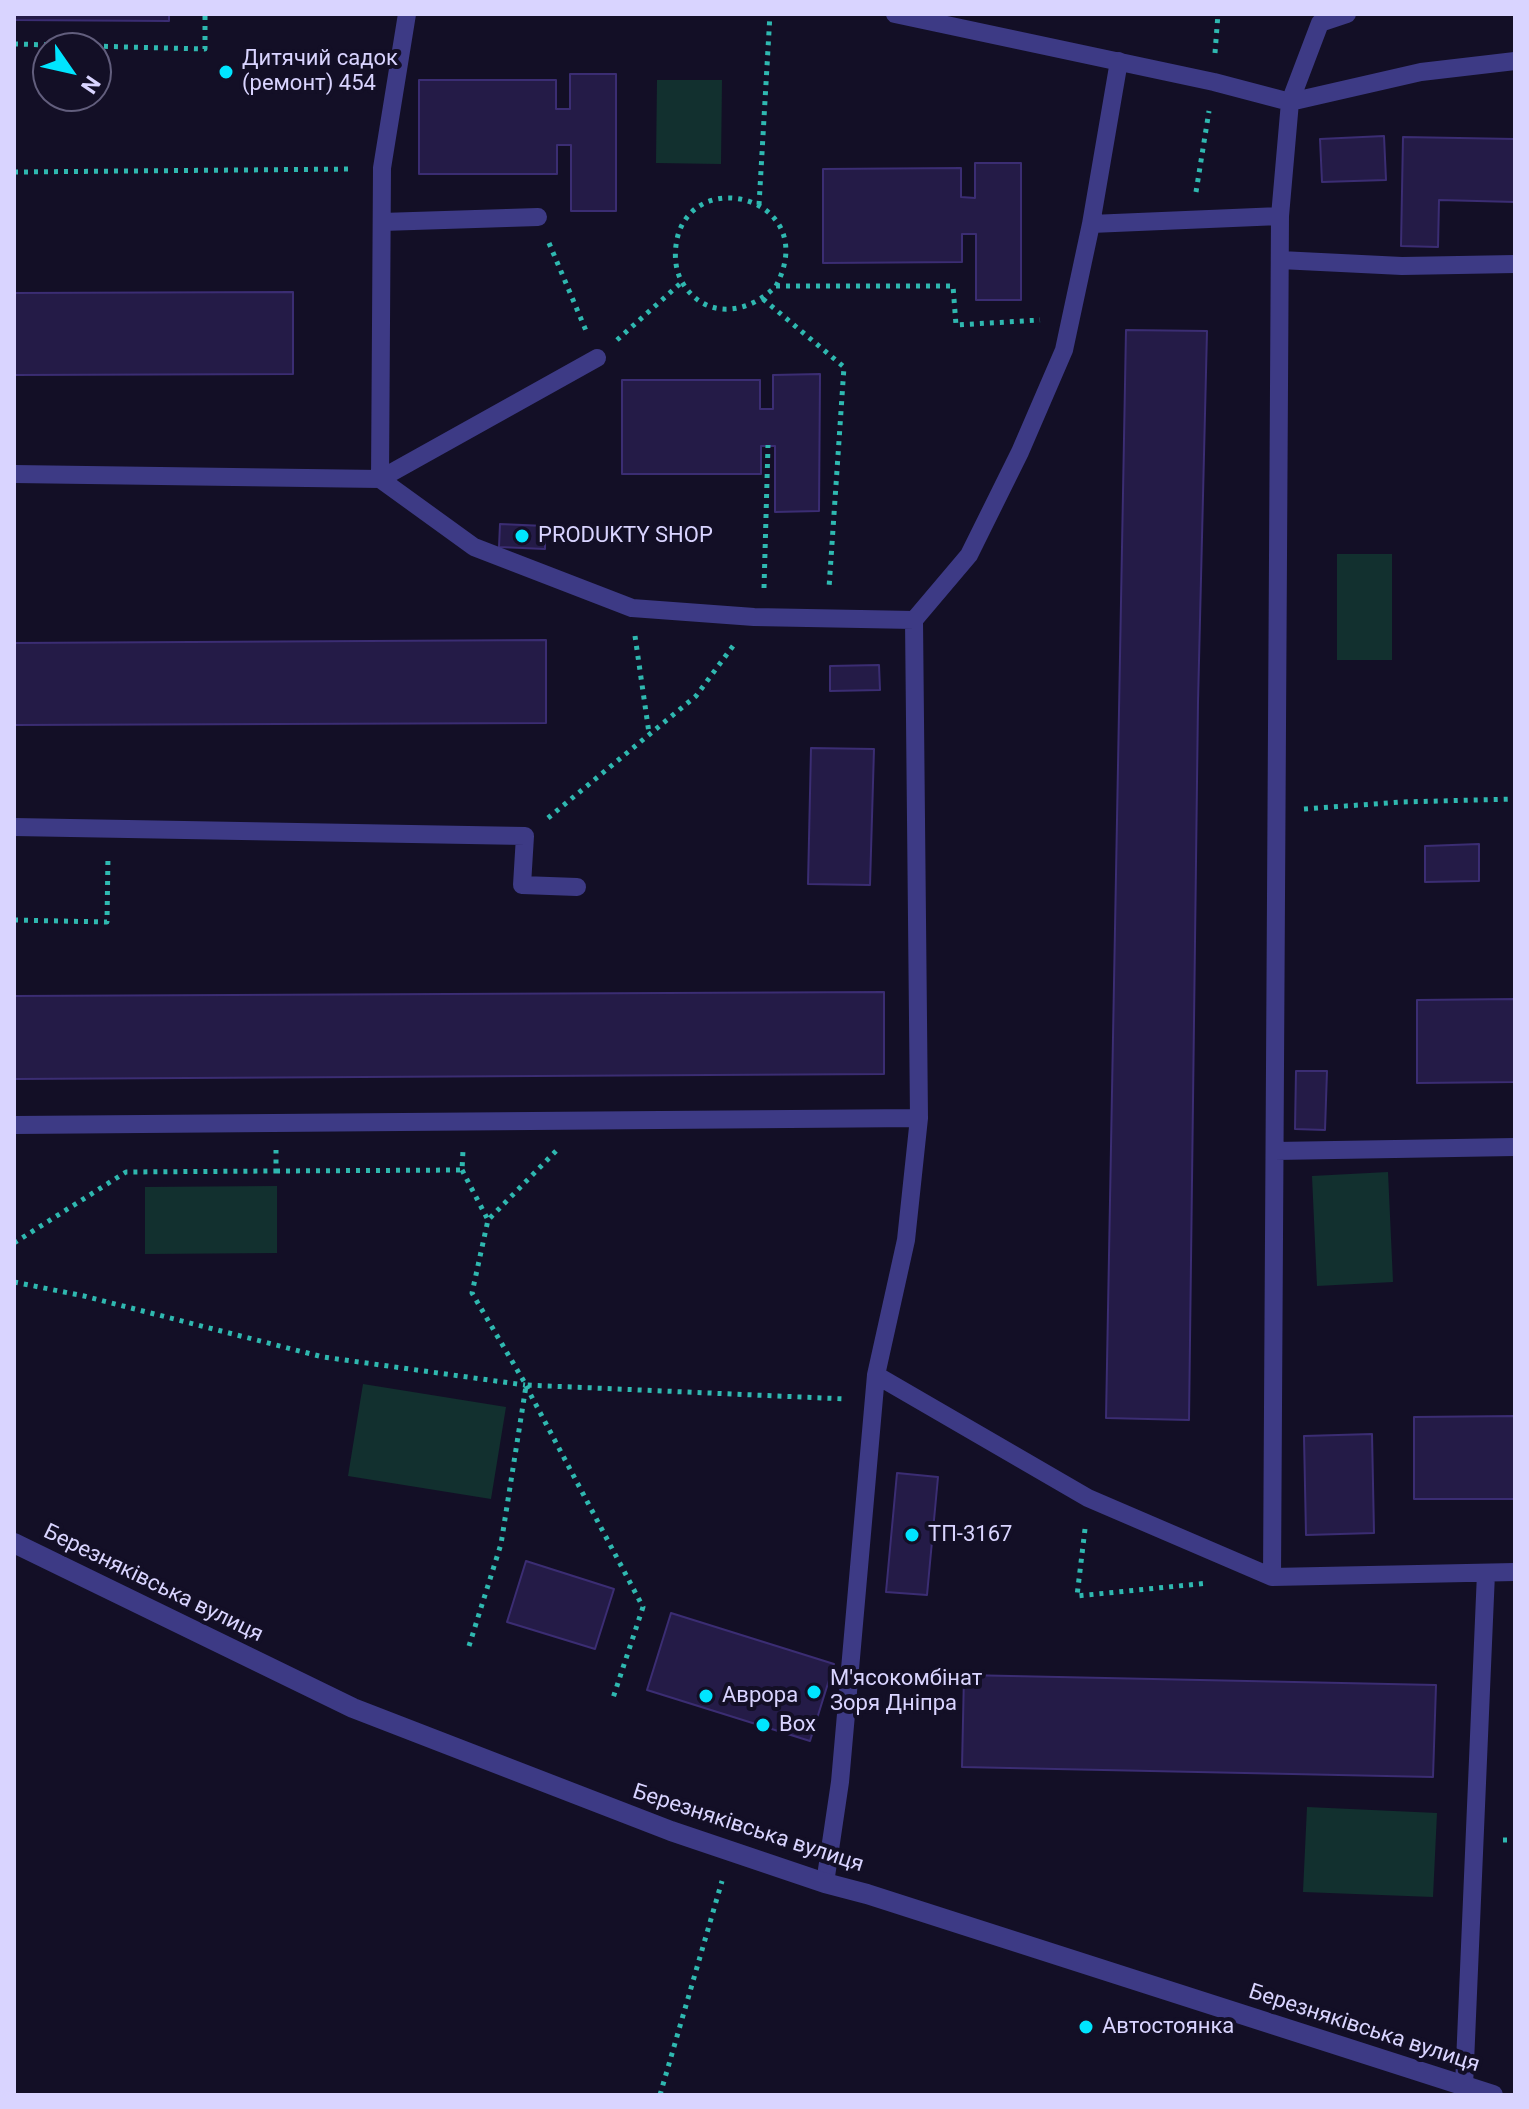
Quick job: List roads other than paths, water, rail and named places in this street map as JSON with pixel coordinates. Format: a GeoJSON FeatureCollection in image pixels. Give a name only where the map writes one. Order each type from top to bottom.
{"type":"FeatureCollection","features":[{"type":"Feature","properties":{"kind":"street","name":"Березняківська вулиця"},"geometry":{"type":"LineString","coordinates":[[14,1543],[353,1708],[729,1852],[1493,2095]]}},
{"type":"Feature","properties":{"kind":"lane"},"geometry":{"type":"LineString","coordinates":[[380,479],[382,168],[407,14]]}},
{"type":"Feature","properties":{"kind":"lane"},"geometry":{"type":"LineString","coordinates":[[895,14],[1214,82],[1290,102],[1421,72],[1515,61]]}},
{"type":"Feature","properties":{"kind":"lane"},"geometry":{"type":"LineString","coordinates":[[1272,1577],[1280,216],[1290,102],[1320,23],[1347,14]]}},
{"type":"Feature","properties":{"kind":"lane"},"geometry":{"type":"LineString","coordinates":[[825,1883],[840,1782],[876,1375],[906,1240],[919,1118],[914,620],[969,555],[1020,452],[1064,350],[1091,224],[1119,61]]}},
{"type":"Feature","properties":{"kind":"lane"},"geometry":{"type":"LineString","coordinates":[[1091,224],[1280,216]]}},
{"type":"Feature","properties":{"kind":"lane"},"geometry":{"type":"LineString","coordinates":[[382,222],[538,217]]}},
{"type":"Feature","properties":{"kind":"lane"},"geometry":{"type":"LineString","coordinates":[[1280,260],[1402,266],[1515,264]]}},
{"type":"Feature","properties":{"kind":"lane"},"geometry":{"type":"LineString","coordinates":[[14,474],[380,479],[597,358]]}},
{"type":"Feature","properties":{"kind":"lane"},"geometry":{"type":"LineString","coordinates":[[380,479],[474,547],[632,608],[758,617],[914,620]]}},
{"type":"Feature","properties":{"kind":"lane"},"geometry":{"type":"LineString","coordinates":[[14,827],[525,836],[522,885],[577,887]]}},
{"type":"Feature","properties":{"kind":"lane"},"geometry":{"type":"LineString","coordinates":[[14,1125],[919,1118]]}},
{"type":"Feature","properties":{"kind":"lane"},"geometry":{"type":"LineString","coordinates":[[1275,1151],[1515,1147]]}},
{"type":"Feature","properties":{"kind":"lane"},"geometry":{"type":"LineString","coordinates":[[876,1375],[1088,1498],[1272,1577],[1515,1572]]}},
{"type":"Feature","properties":{"kind":"lane"},"geometry":{"type":"LineString","coordinates":[[1464,2086],[1486,1573]]}},
{"type":"Feature","properties":{"kind":"place","name":"Дитячий садок (ремонт) 454"},"geometry":{"type":"Point","coordinates":[226,72]}},
{"type":"Feature","properties":{"kind":"place","name":"PRODUKTY SHOP"},"geometry":{"type":"Point","coordinates":[522,536]}},
{"type":"Feature","properties":{"kind":"place","name":"ТП-3167"},"geometry":{"type":"Point","coordinates":[912,1535]}},
{"type":"Feature","properties":{"kind":"place","name":"М'ясокомбінат Зоря Дніпра"},"geometry":{"type":"Point","coordinates":[814,1692]}},
{"type":"Feature","properties":{"kind":"place","name":"Аврора"},"geometry":{"type":"Point","coordinates":[706,1696]}},
{"type":"Feature","properties":{"kind":"place","name":"Box"},"geometry":{"type":"Point","coordinates":[763,1725]}},
{"type":"Feature","properties":{"kind":"place","name":"Автостоянка"},"geometry":{"type":"Point","coordinates":[1086,2027]}}]}
